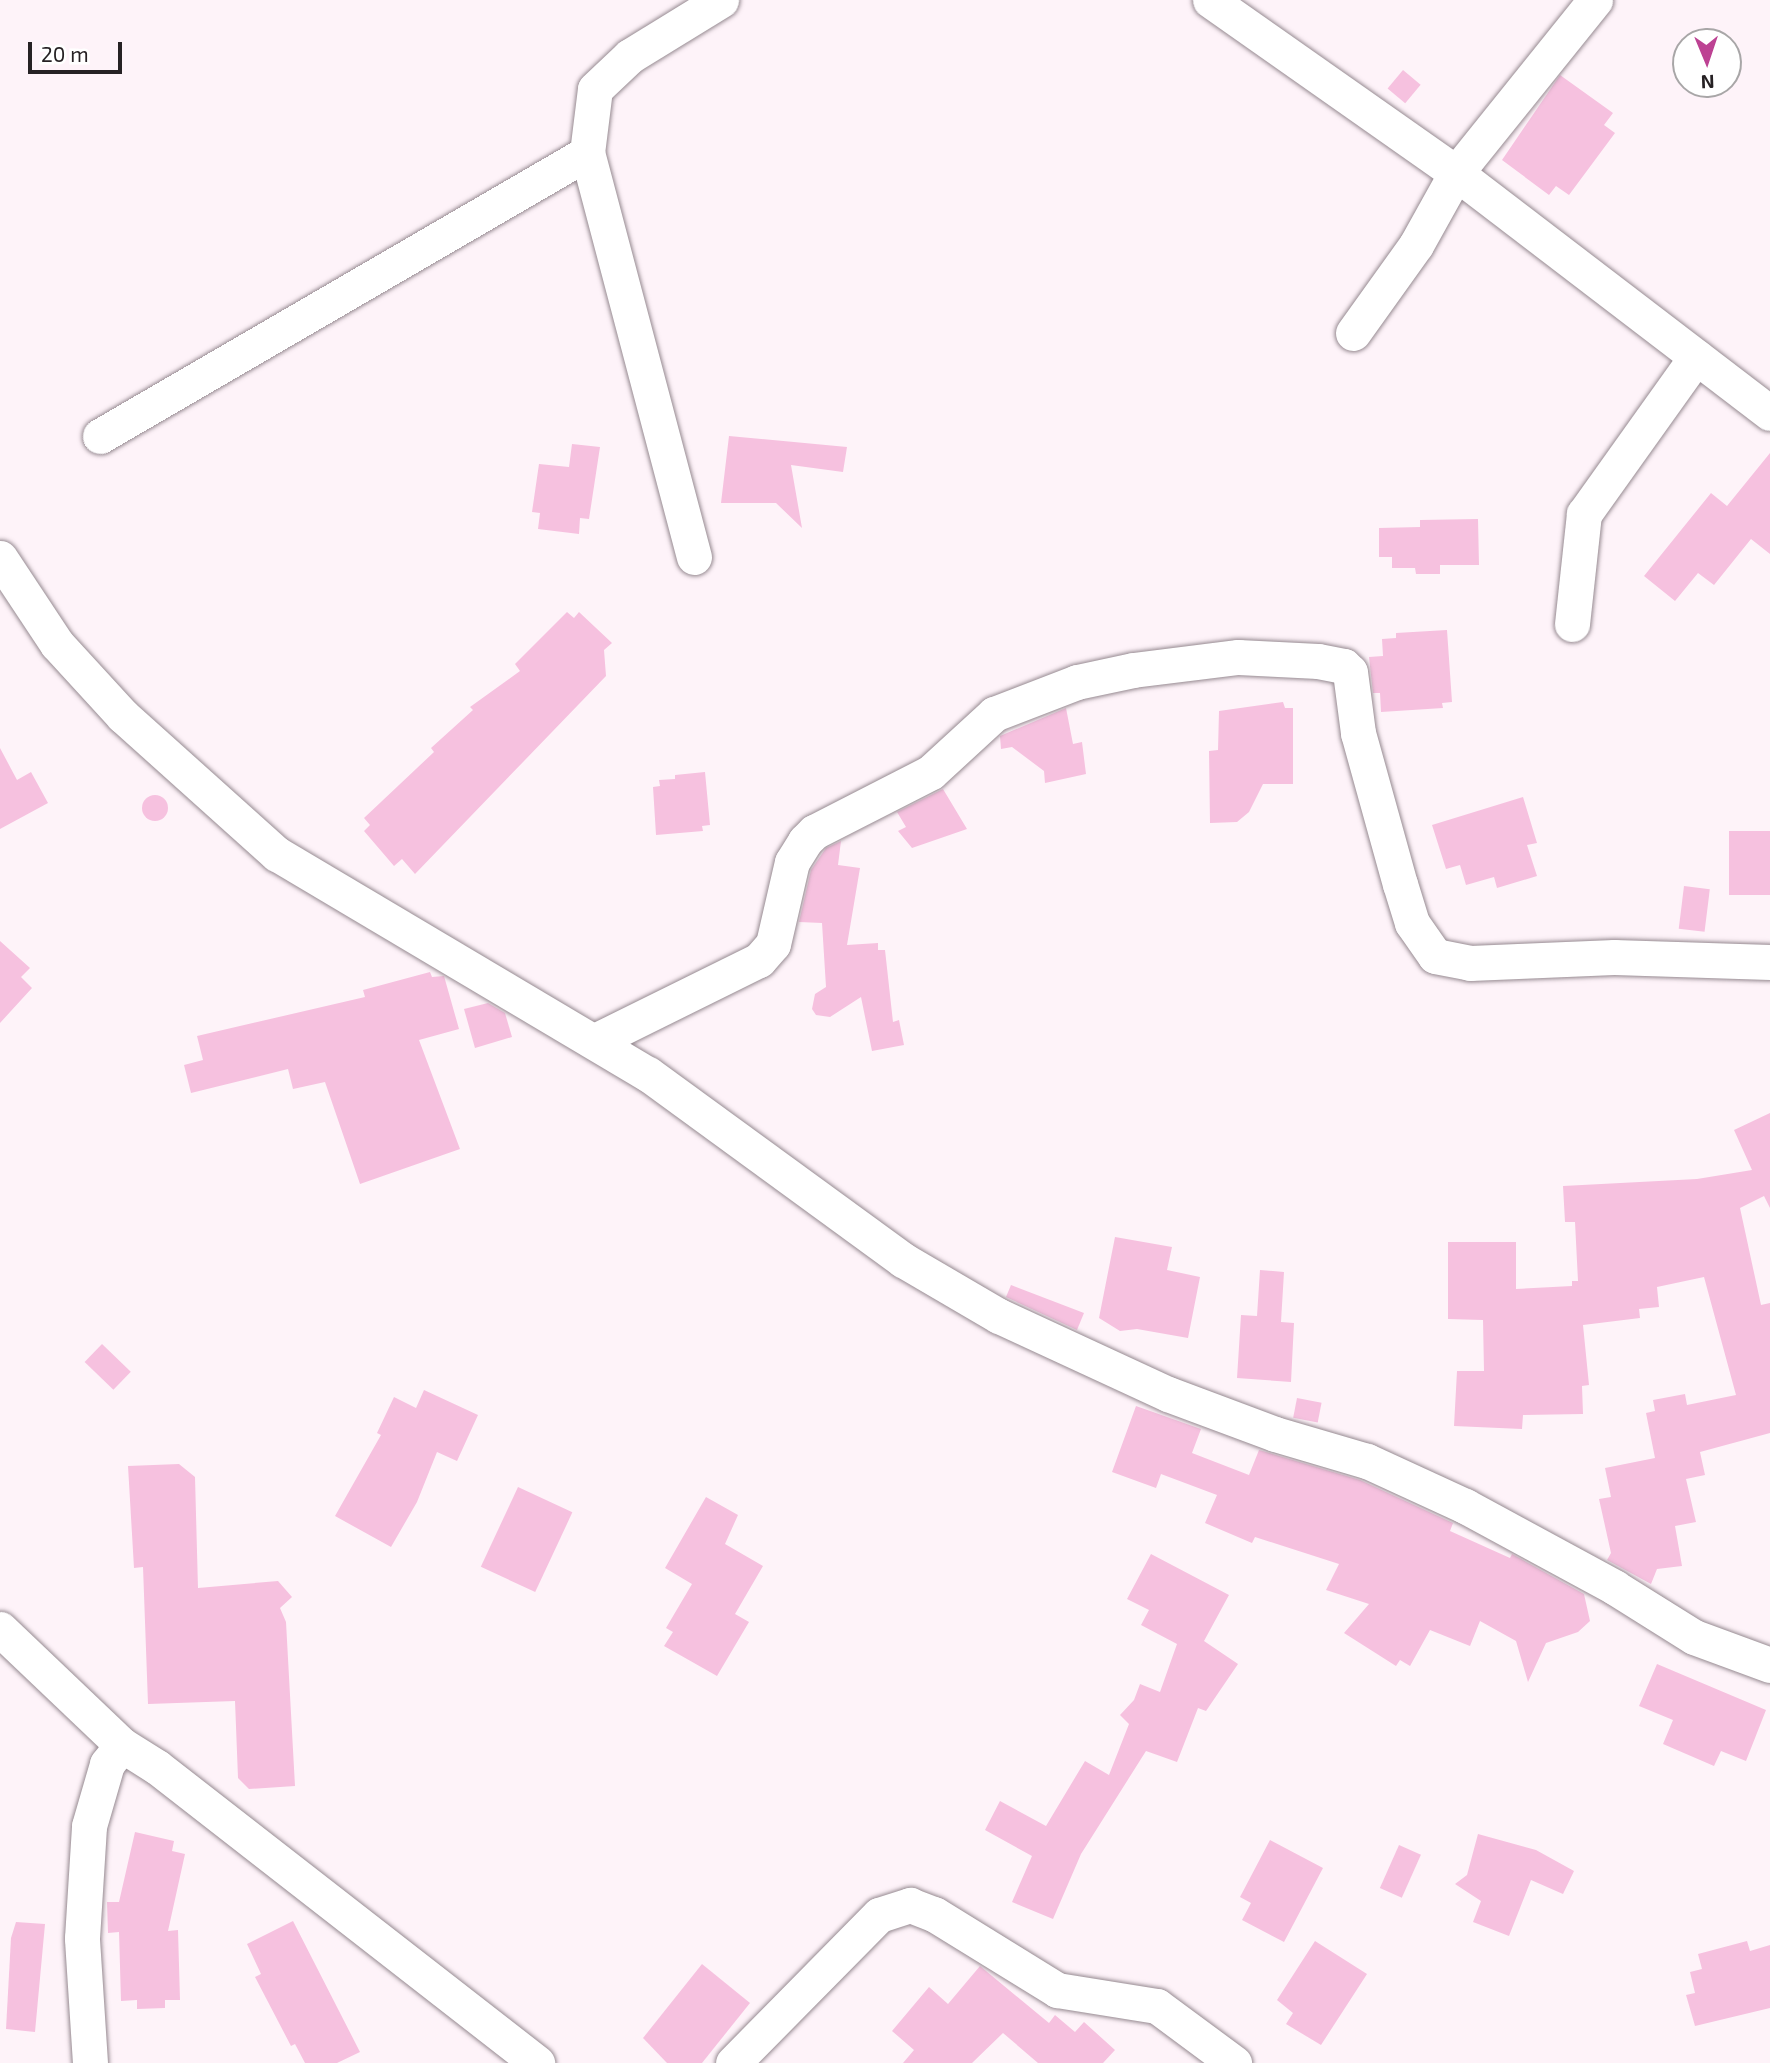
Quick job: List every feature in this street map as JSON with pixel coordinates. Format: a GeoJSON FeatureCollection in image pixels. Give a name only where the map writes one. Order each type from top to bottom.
{"type":"FeatureCollection","features":[{"type":"Feature","properties":{"kind":"street"},"geometry":{"type":"LineString","coordinates":[[694,557],[587,153],[595,89],[630,56],[722,0]]}},
{"type":"Feature","properties":{"kind":"street"},"geometry":{"type":"LineString","coordinates":[[1210,0],[1456,173],[1770,413]]}},
{"type":"Feature","properties":{"kind":"street"},"geometry":{"type":"LineString","coordinates":[[1353,333],[1416,245],[1456,173],[1595,0]]}},
{"type":"Feature","properties":{"kind":"street"},"geometry":{"type":"LineString","coordinates":[[100,436],[587,153]]}},
{"type":"Feature","properties":{"kind":"street"},"geometry":{"type":"LineString","coordinates":[[1573,624],[1584,514],[1696,357]]}},
{"type":"Feature","properties":{"kind":"street"},"geometry":{"type":"LineString","coordinates":[[0,558],[57,644],[123,716],[277,854],[648,1074],[903,1260],[999,1316],[1168,1394],[1275,1434],[1367,1461],[1544,1547],[1694,1637],[1770,1665]]}},
{"type":"Feature","properties":{"kind":"street"},"geometry":{"type":"LineString","coordinates":[[595,1041],[759,960],[773,944],[792,863],[805,841],[814,832],[931,772],[994,714],[1077,682],[1133,670],[1238,657],[1318,661],[1345,666],[1350,672],[1358,733],[1400,884],[1412,923],[1435,956],[1470,963],[1614,957],[1770,962]]}},
{"type":"Feature","properties":{"kind":"street"},"geometry":{"type":"LineString","coordinates":[[0,1629],[122,1745],[157,1767],[537,2063]]}},
{"type":"Feature","properties":{"kind":"street"},"geometry":{"type":"LineString","coordinates":[[90,2063],[82,1938],[89,1826],[107,1764],[122,1745]]}},
{"type":"Feature","properties":{"kind":"street"},"geometry":{"type":"LineString","coordinates":[[733,2063],[879,1914],[910,1905],[934,1914],[1057,1990],[1157,2006],[1234,2063]]}},
{"type":"Feature","properties":{"kind":"building"},"geometry":{"type":"Polygon","coordinates":[[[1403,70],[1421,85],[1405,103],[1388,88],[1403,70]]]}},
{"type":"Feature","properties":{"kind":"building"},"geometry":{"type":"Polygon","coordinates":[[[1560,75],[1613,113],[1604,125],[1615,133],[1569,195],[1556,186],[1549,195],[1502,160],[1560,75]]]}},
{"type":"Feature","properties":{"kind":"building"},"geometry":{"type":"Polygon","coordinates":[[[729,436],[847,447],[843,472],[791,465],[802,528],[776,503],[721,503],[729,436]]]}},
{"type":"Feature","properties":{"kind":"building"},"geometry":{"type":"Polygon","coordinates":[[[572,444],[600,447],[589,519],[580,518],[579,534],[538,529],[540,513],[532,512],[539,464],[569,467],[572,444]]]}},
{"type":"Feature","properties":{"kind":"building"},"geometry":{"type":"Polygon","coordinates":[[[1770,453],[1770,554],[1751,539],[1714,585],[1698,573],[1675,601],[1644,576],[1711,493],[1727,506],[1770,453]]]}},
{"type":"Feature","properties":{"kind":"building"},"geometry":{"type":"Polygon","coordinates":[[[1478,519],[1479,565],[1440,565],[1440,574],[1416,574],[1415,568],[1392,568],[1392,557],[1379,557],[1379,528],[1420,527],[1420,520],[1478,519]]]}},
{"type":"Feature","properties":{"kind":"building"},"geometry":{"type":"Polygon","coordinates":[[[567,612],[574,618],[579,612],[612,643],[604,650],[606,676],[415,874],[402,859],[394,866],[364,831],[370,825],[364,818],[434,752],[431,748],[473,710],[470,707],[520,671],[515,664],[567,612]]]}},
{"type":"Feature","properties":{"kind":"building"},"geometry":{"type":"Polygon","coordinates":[[[1447,630],[1452,702],[1442,703],[1443,708],[1381,712],[1380,693],[1373,693],[1369,657],[1383,656],[1382,639],[1396,638],[1396,633],[1447,630]]]}},
{"type":"Feature","properties":{"kind":"building"},"geometry":{"type":"Polygon","coordinates":[[[1283,702],[1285,708],[1293,708],[1293,784],[1263,784],[1249,812],[1237,822],[1210,823],[1209,751],[1218,750],[1219,711],[1283,702]]]}},
{"type":"Feature","properties":{"kind":"building"},"geometry":{"type":"Polygon","coordinates":[[[1066,708],[1073,744],[1082,742],[1086,774],[1045,783],[1044,771],[1012,747],[1001,749],[1000,736],[1066,708]]]}},
{"type":"Feature","properties":{"kind":"building"},"geometry":{"type":"Polygon","coordinates":[[[0,748],[17,780],[31,772],[48,803],[0,829],[0,748]]]}},
{"type":"Feature","properties":{"kind":"building"},"geometry":{"type":"Polygon","coordinates":[[[705,772],[710,825],[702,826],[703,831],[656,835],[653,787],[660,786],[659,780],[675,779],[675,775],[705,772]]]}},
{"type":"Feature","properties":{"kind":"building"},"geometry":{"type":"Polygon","coordinates":[[[943,789],[967,829],[912,848],[898,831],[906,827],[897,812],[943,789]]]}},
{"type":"Feature","properties":{"kind":"building"},"geometry":{"type":"Polygon","coordinates":[[[155,795],[164,799],[168,808],[164,817],[155,821],[146,817],[142,808],[146,799],[155,795]]]}},
{"type":"Feature","properties":{"kind":"building"},"geometry":{"type":"Polygon","coordinates":[[[1523,797],[1537,843],[1527,845],[1537,876],[1497,888],[1494,877],[1466,885],[1460,865],[1446,869],[1432,825],[1523,797]]]}},
{"type":"Feature","properties":{"kind":"building"},"geometry":{"type":"Polygon","coordinates":[[[1729,831],[1770,831],[1770,895],[1729,895],[1729,831]]]}},
{"type":"Feature","properties":{"kind":"building"},"geometry":{"type":"Polygon","coordinates":[[[841,841],[838,865],[860,868],[847,945],[878,943],[878,950],[885,950],[893,1022],[899,1020],[904,1045],[872,1051],[861,997],[830,1017],[816,1015],[812,1009],[815,994],[826,987],[822,923],[799,922],[811,870],[826,848],[841,841]]]}},
{"type":"Feature","properties":{"kind":"building"},"geometry":{"type":"Polygon","coordinates":[[[1684,886],[1710,889],[1705,932],[1679,929],[1684,886]]]}},
{"type":"Feature","properties":{"kind":"building"},"geometry":{"type":"Polygon","coordinates":[[[0,941],[30,968],[21,977],[32,988],[0,1023],[0,941]]]}},
{"type":"Feature","properties":{"kind":"building"},"geometry":{"type":"Polygon","coordinates":[[[430,972],[432,977],[444,976],[459,1029],[419,1040],[460,1149],[360,1184],[325,1082],[293,1089],[288,1069],[191,1093],[184,1065],[203,1060],[197,1036],[365,997],[363,990],[430,972]]]}},
{"type":"Feature","properties":{"kind":"building"},"geometry":{"type":"Polygon","coordinates":[[[488,1003],[505,1013],[512,1037],[475,1048],[464,1009],[488,1003]]]}},
{"type":"Feature","properties":{"kind":"building"},"geometry":{"type":"Polygon","coordinates":[[[1770,1113],[1770,1208],[1764,1196],[1740,1208],[1761,1305],[1770,1303],[1770,1433],[1700,1452],[1705,1475],[1686,1479],[1696,1522],[1675,1526],[1682,1566],[1657,1569],[1651,1584],[1607,1560],[1611,1553],[1599,1499],[1611,1497],[1605,1468],[1655,1458],[1646,1413],[1655,1411],[1653,1400],[1685,1394],[1687,1405],[1736,1395],[1704,1277],[1657,1287],[1659,1307],[1639,1309],[1640,1318],[1583,1325],[1589,1385],[1582,1386],[1583,1414],[1523,1415],[1522,1429],[1454,1426],[1457,1371],[1484,1371],[1483,1320],[1448,1319],[1448,1242],[1516,1242],[1516,1289],[1572,1286],[1572,1281],[1578,1281],[1575,1222],[1565,1222],[1563,1186],[1697,1179],[1752,1170],[1734,1130],[1770,1113]]]}},
{"type":"Feature","properties":{"kind":"building"},"geometry":{"type":"Polygon","coordinates":[[[1115,1237],[1172,1247],[1167,1270],[1200,1277],[1188,1338],[1137,1329],[1120,1331],[1099,1318],[1115,1237]]]}},
{"type":"Feature","properties":{"kind":"building"},"geometry":{"type":"Polygon","coordinates":[[[1260,1270],[1284,1272],[1281,1322],[1294,1323],[1291,1382],[1237,1378],[1241,1315],[1257,1316],[1260,1270]]]}},
{"type":"Feature","properties":{"kind":"building"},"geometry":{"type":"Polygon","coordinates":[[[1011,1285],[1084,1313],[1077,1330],[1006,1297],[1011,1285]]]}},
{"type":"Feature","properties":{"kind":"building"},"geometry":{"type":"Polygon","coordinates":[[[102,1344],[131,1372],[113,1390],[85,1362],[102,1344]]]}},
{"type":"Feature","properties":{"kind":"building"},"geometry":{"type":"Polygon","coordinates":[[[424,1390],[478,1415],[457,1461],[437,1452],[417,1502],[391,1547],[335,1516],[381,1435],[377,1433],[394,1397],[416,1408],[424,1390]]]}},
{"type":"Feature","properties":{"kind":"building"},"geometry":{"type":"Polygon","coordinates":[[[1297,1398],[1322,1403],[1318,1422],[1293,1418],[1297,1398]]]}},
{"type":"Feature","properties":{"kind":"building"},"geometry":{"type":"Polygon","coordinates":[[[1136,1406],[1201,1429],[1192,1453],[1249,1475],[1259,1450],[1360,1480],[1453,1523],[1450,1531],[1510,1558],[1512,1554],[1584,1594],[1590,1621],[1578,1632],[1546,1643],[1528,1682],[1516,1641],[1480,1621],[1470,1646],[1430,1630],[1410,1666],[1400,1660],[1396,1666],[1344,1633],[1369,1604],[1326,1590],[1339,1564],[1255,1537],[1252,1543],[1205,1523],[1217,1495],[1161,1474],[1156,1488],[1112,1472],[1136,1406]]]}},
{"type":"Feature","properties":{"kind":"building"},"geometry":{"type":"Polygon","coordinates":[[[179,1464],[195,1477],[198,1588],[278,1581],[292,1597],[280,1608],[286,1622],[295,1786],[249,1789],[238,1778],[235,1701],[148,1704],[143,1567],[134,1568],[128,1466],[179,1464]]]}},
{"type":"Feature","properties":{"kind":"building"},"geometry":{"type":"Polygon","coordinates":[[[518,1487],[572,1512],[535,1592],[481,1567],[518,1487]]]}},
{"type":"Feature","properties":{"kind":"building"},"geometry":{"type":"Polygon","coordinates":[[[706,1497],[738,1515],[725,1544],[763,1566],[735,1614],[749,1622],[717,1676],[664,1646],[673,1632],[666,1628],[692,1584],[665,1568],[706,1497]]]}},
{"type":"Feature","properties":{"kind":"building"},"geometry":{"type":"Polygon","coordinates":[[[1151,1554],[1229,1595],[1204,1641],[1238,1664],[1206,1711],[1198,1708],[1177,1762],[1146,1751],[1081,1854],[1053,1919],[1012,1902],[1032,1856],[985,1830],[1000,1801],[1046,1826],[1085,1761],[1109,1775],[1129,1724],[1120,1715],[1134,1700],[1140,1684],[1160,1692],[1177,1644],[1141,1625],[1149,1610],[1127,1599],[1151,1554]]]}},
{"type":"Feature","properties":{"kind":"building"},"geometry":{"type":"Polygon","coordinates":[[[1657,1664],[1766,1710],[1746,1761],[1721,1751],[1714,1766],[1663,1744],[1673,1720],[1639,1706],[1657,1664]]]}},
{"type":"Feature","properties":{"kind":"building"},"geometry":{"type":"Polygon","coordinates":[[[135,1832],[174,1841],[172,1851],[185,1854],[168,1931],[178,1930],[180,2000],[165,2000],[165,2008],[137,2009],[137,2000],[121,2001],[119,1932],[108,1933],[107,1902],[119,1902],[135,1832]]]}},
{"type":"Feature","properties":{"kind":"building"},"geometry":{"type":"Polygon","coordinates":[[[1478,1834],[1536,1850],[1574,1871],[1563,1894],[1531,1880],[1509,1936],[1473,1922],[1481,1901],[1455,1884],[1467,1875],[1478,1834]]]}},
{"type":"Feature","properties":{"kind":"building"},"geometry":{"type":"Polygon","coordinates":[[[1270,1840],[1323,1868],[1284,1942],[1242,1920],[1251,1903],[1240,1897],[1270,1840]]]}},
{"type":"Feature","properties":{"kind":"building"},"geometry":{"type":"Polygon","coordinates":[[[1399,1845],[1421,1855],[1402,1898],[1380,1888],[1399,1845]]]}},
{"type":"Feature","properties":{"kind":"building"},"geometry":{"type":"Polygon","coordinates":[[[293,1921],[360,2052],[337,2063],[305,2063],[295,2044],[291,2046],[255,1977],[261,1974],[247,1944],[293,1921]]]}},
{"type":"Feature","properties":{"kind":"building"},"geometry":{"type":"Polygon","coordinates":[[[16,1922],[45,1924],[35,2032],[6,2029],[11,1938],[16,1922]]]}},
{"type":"Feature","properties":{"kind":"building"},"geometry":{"type":"Polygon","coordinates":[[[1315,1941],[1367,1974],[1321,2045],[1286,2024],[1293,2013],[1277,2000],[1315,1941]]]}},
{"type":"Feature","properties":{"kind":"building"},"geometry":{"type":"Polygon","coordinates":[[[1747,1941],[1750,1951],[1770,1945],[1770,2008],[1695,2026],[1686,1995],[1695,1993],[1690,1972],[1702,1969],[1698,1954],[1747,1941]]]}},
{"type":"Feature","properties":{"kind":"building"},"geometry":{"type":"Polygon","coordinates":[[[702,1964],[750,2003],[702,2063],[667,2063],[643,2038],[702,1964]]]}},
{"type":"Feature","properties":{"kind":"building"},"geometry":{"type":"Polygon","coordinates":[[[980,1966],[1049,2023],[1055,2015],[1075,2032],[1084,2022],[1115,2050],[1103,2063],[1038,2063],[1003,2033],[972,2063],[903,2063],[914,2050],[892,2031],[929,1987],[948,2004],[980,1966]]]}}]}
